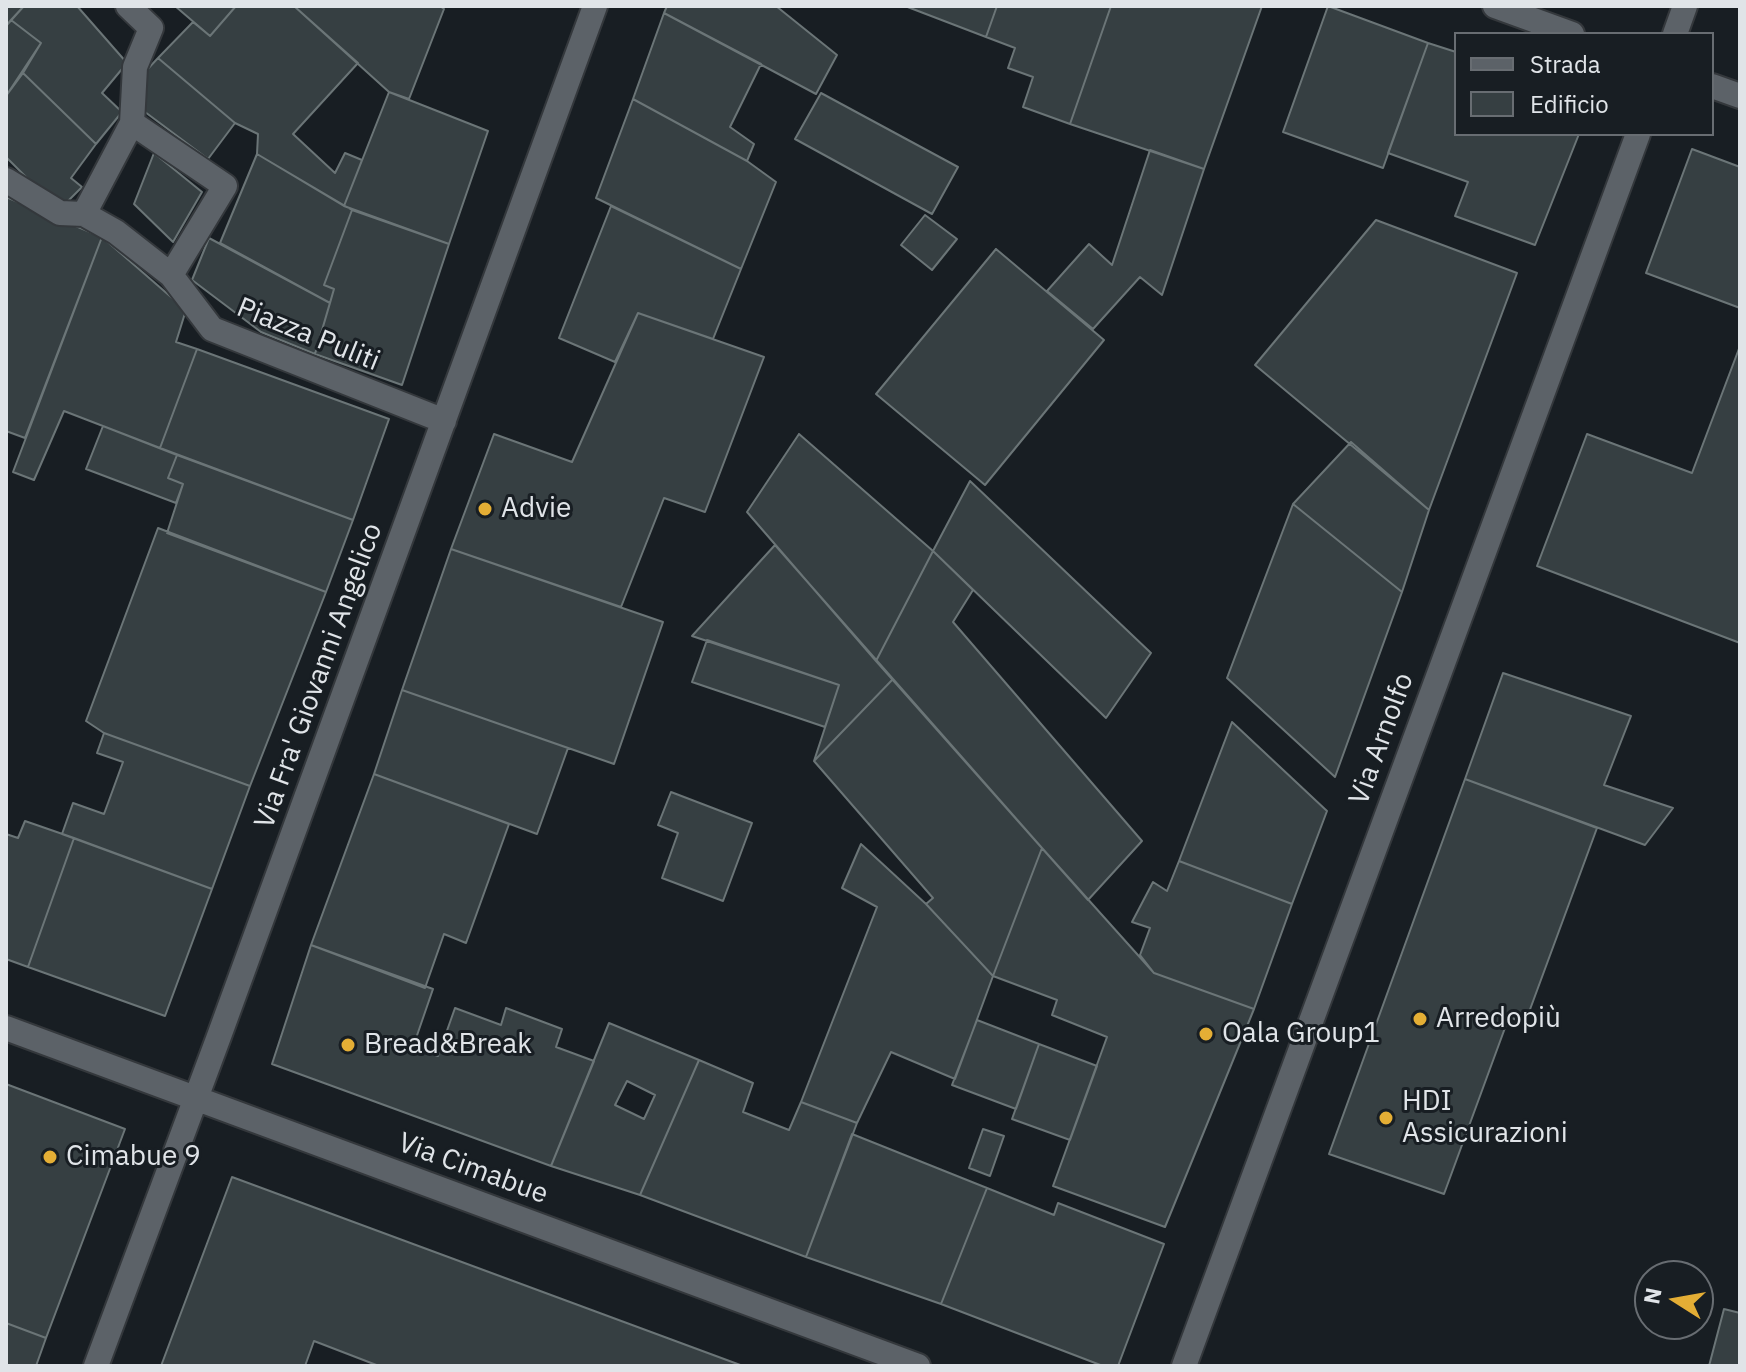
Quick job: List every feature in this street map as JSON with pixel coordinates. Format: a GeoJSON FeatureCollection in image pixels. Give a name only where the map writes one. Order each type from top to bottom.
{"type":"FeatureCollection","features":[{"type":"Feature","properties":{"kind":"street"},"geometry":{"type":"LineString","coordinates":[[84,214],[132,123],[135,67],[151,28],[128,6]]}},
{"type":"Feature","properties":{"kind":"street","name":"Via Fra' Giovanni Angelico"},"geometry":{"type":"LineString","coordinates":[[96,1366],[595,6]]}},
{"type":"Feature","properties":{"kind":"street"},"geometry":{"type":"LineString","coordinates":[[1495,6],[1566,32]]}},
{"type":"Feature","properties":{"kind":"street"},"geometry":{"type":"LineString","coordinates":[[1676,32],[1685,6]]}},
{"type":"Feature","properties":{"kind":"street"},"geometry":{"type":"LineString","coordinates":[[1714,87],[1740,96]]}},
{"type":"Feature","properties":{"kind":"street"},"geometry":{"type":"LineString","coordinates":[[132,123],[225,186],[171,275]]}},
{"type":"Feature","properties":{"kind":"street","name":"Via Arnolfo"},"geometry":{"type":"LineString","coordinates":[[1184,1366],[1637,136]]}},
{"type":"Feature","properties":{"kind":"street","name":"Piazza Puliti"},"geometry":{"type":"LineString","coordinates":[[6,180],[60,213],[84,214],[116,232],[171,275],[212,329],[444,421]]}},
{"type":"Feature","properties":{"kind":"street","name":"Via Cimabue"},"geometry":{"type":"LineString","coordinates":[[6,1028],[918,1366]]}},
{"type":"Feature","properties":{"kind":"building"},"geometry":{"type":"Polygon","coordinates":[[[6,6],[24,6],[6,26],[6,6]]]}},
{"type":"Feature","properties":{"kind":"building"},"geometry":{"type":"Polygon","coordinates":[[[24,6],[77,6],[127,63],[102,93],[122,112],[96,144],[23,73],[41,43],[11,20],[24,6]]]}},
{"type":"Feature","properties":{"kind":"building"},"geometry":{"type":"Polygon","coordinates":[[[175,6],[236,6],[210,36],[175,6]]]}},
{"type":"Feature","properties":{"kind":"building"},"geometry":{"type":"Polygon","coordinates":[[[236,6],[294,6],[358,63],[293,134],[335,173],[345,153],[362,160],[344,206],[257,154],[258,134],[235,123],[158,58],[193,22],[210,36],[236,6]]]}},
{"type":"Feature","properties":{"kind":"building"},"geometry":{"type":"Polygon","coordinates":[[[294,6],[440,6],[444,9],[409,99],[389,92],[294,6]]]}},
{"type":"Feature","properties":{"kind":"building"},"geometry":{"type":"Polygon","coordinates":[[[667,6],[776,6],[837,55],[816,94],[664,13],[667,6]]]}},
{"type":"Feature","properties":{"kind":"building"},"geometry":{"type":"Polygon","coordinates":[[[905,6],[997,6],[986,37],[905,6]]]}},
{"type":"Feature","properties":{"kind":"building"},"geometry":{"type":"Polygon","coordinates":[[[997,6],[1111,6],[1070,124],[1023,107],[1033,77],[1008,68],[1015,48],[986,37],[997,6]]]}},
{"type":"Feature","properties":{"kind":"building"},"geometry":{"type":"Polygon","coordinates":[[[1111,6],[1262,6],[1204,169],[1070,124],[1111,6]]]}},
{"type":"Feature","properties":{"kind":"building"},"geometry":{"type":"Polygon","coordinates":[[[1328,6],[1428,43],[1383,168],[1283,132],[1328,6]]]}},
{"type":"Feature","properties":{"kind":"building"},"geometry":{"type":"Polygon","coordinates":[[[664,13],[761,64],[730,127],[754,144],[747,161],[633,99],[664,13]]]}},
{"type":"Feature","properties":{"kind":"building"},"geometry":{"type":"Polygon","coordinates":[[[11,20],[41,43],[6,96],[6,26],[11,20]]]}},
{"type":"Feature","properties":{"kind":"building"},"geometry":{"type":"Polygon","coordinates":[[[1428,43],[1454,51],[1454,136],[1578,136],[1535,245],[1455,216],[1468,182],[1388,153],[1428,43]]]}},
{"type":"Feature","properties":{"kind":"building"},"geometry":{"type":"Polygon","coordinates":[[[158,58],[235,123],[208,159],[137,106],[144,73],[158,58]]]}},
{"type":"Feature","properties":{"kind":"building"},"geometry":{"type":"Polygon","coordinates":[[[23,73],[96,144],[71,178],[82,187],[59,210],[6,157],[6,96],[23,73]]]}},
{"type":"Feature","properties":{"kind":"building"},"geometry":{"type":"Polygon","coordinates":[[[389,92],[488,131],[449,244],[344,206],[389,92]]]}},
{"type":"Feature","properties":{"kind":"building"},"geometry":{"type":"Polygon","coordinates":[[[821,93],[958,167],[932,214],[795,139],[821,93]]]}},
{"type":"Feature","properties":{"kind":"building"},"geometry":{"type":"Polygon","coordinates":[[[633,99],[747,161],[776,182],[741,269],[596,198],[633,99]]]}},
{"type":"Feature","properties":{"kind":"building"},"geometry":{"type":"Polygon","coordinates":[[[1692,149],[1740,167],[1740,308],[1646,273],[1692,149]]]}},
{"type":"Feature","properties":{"kind":"building"},"geometry":{"type":"Polygon","coordinates":[[[1150,150],[1204,169],[1162,295],[1140,277],[1093,329],[1047,291],[1089,244],[1112,265],[1150,150]]]}},
{"type":"Feature","properties":{"kind":"building"},"geometry":{"type":"Polygon","coordinates":[[[154,153],[202,192],[173,242],[134,204],[154,153]]]}},
{"type":"Feature","properties":{"kind":"building"},"geometry":{"type":"Polygon","coordinates":[[[257,154],[352,210],[324,285],[334,289],[330,303],[220,243],[257,154]]]}},
{"type":"Feature","properties":{"kind":"building"},"geometry":{"type":"Polygon","coordinates":[[[6,197],[102,237],[25,438],[6,431],[6,197]]]}},
{"type":"Feature","properties":{"kind":"building"},"geometry":{"type":"Polygon","coordinates":[[[611,206],[741,269],[713,339],[638,313],[615,362],[559,338],[611,206]]]}},
{"type":"Feature","properties":{"kind":"building"},"geometry":{"type":"Polygon","coordinates":[[[352,210],[449,244],[402,385],[315,354],[334,289],[324,285],[352,210]]]}},
{"type":"Feature","properties":{"kind":"building"},"geometry":{"type":"Polygon","coordinates":[[[925,215],[957,239],[932,270],[901,245],[925,215]]]}},
{"type":"Feature","properties":{"kind":"building"},"geometry":{"type":"Polygon","coordinates":[[[1376,220],[1517,273],[1429,510],[1255,365],[1376,220]]]}},
{"type":"Feature","properties":{"kind":"building"},"geometry":{"type":"Polygon","coordinates":[[[102,237],[186,310],[176,342],[197,349],[160,448],[64,411],[34,480],[13,472],[102,237]]]}},
{"type":"Feature","properties":{"kind":"building"},"geometry":{"type":"Polygon","coordinates":[[[209,238],[330,303],[315,354],[261,332],[192,280],[209,238]]]}},
{"type":"Feature","properties":{"kind":"building"},"geometry":{"type":"Polygon","coordinates":[[[996,249],[1104,340],[985,485],[876,394],[996,249]]]}},
{"type":"Feature","properties":{"kind":"building"},"geometry":{"type":"Polygon","coordinates":[[[638,313],[764,357],[705,512],[664,498],[621,607],[451,549],[494,434],[572,462],[638,313]]]}},
{"type":"Feature","properties":{"kind":"building"},"geometry":{"type":"Polygon","coordinates":[[[1740,346],[1740,643],[1537,566],[1587,434],[1692,473],[1740,346]]]}},
{"type":"Feature","properties":{"kind":"building"},"geometry":{"type":"Polygon","coordinates":[[[197,349],[389,419],[353,520],[160,448],[197,349]]]}},
{"type":"Feature","properties":{"kind":"building"},"geometry":{"type":"Polygon","coordinates":[[[103,426],[177,455],[168,478],[183,484],[176,503],[86,469],[103,426]]]}},
{"type":"Feature","properties":{"kind":"building"},"geometry":{"type":"Polygon","coordinates":[[[799,434],[933,551],[876,661],[747,512],[799,434]]]}},
{"type":"Feature","properties":{"kind":"building"},"geometry":{"type":"Polygon","coordinates":[[[1351,442],[1429,510],[1402,592],[1293,504],[1351,442]]]}},
{"type":"Feature","properties":{"kind":"building"},"geometry":{"type":"Polygon","coordinates":[[[177,455],[353,520],[326,592],[167,533],[183,484],[168,478],[177,455]]]}},
{"type":"Feature","properties":{"kind":"building"},"geometry":{"type":"Polygon","coordinates":[[[970,481],[1151,653],[1106,718],[933,551],[970,481]]]}},
{"type":"Feature","properties":{"kind":"building"},"geometry":{"type":"Polygon","coordinates":[[[1293,504],[1402,592],[1335,777],[1227,678],[1293,504]]]}},
{"type":"Feature","properties":{"kind":"building"},"geometry":{"type":"Polygon","coordinates":[[[158,528],[326,592],[250,786],[104,733],[86,721],[158,528]]]}},
{"type":"Feature","properties":{"kind":"building"},"geometry":{"type":"Polygon","coordinates":[[[775,545],[893,679],[814,761],[839,685],[692,636],[775,545]]]}},
{"type":"Feature","properties":{"kind":"building"},"geometry":{"type":"Polygon","coordinates":[[[451,549],[663,622],[614,764],[402,690],[451,549]]]}},
{"type":"Feature","properties":{"kind":"building"},"geometry":{"type":"Polygon","coordinates":[[[933,551],[973,590],[953,622],[1142,841],[1088,900],[876,661],[933,551]]]}},
{"type":"Feature","properties":{"kind":"building"},"geometry":{"type":"Polygon","coordinates":[[[707,640],[839,685],[825,727],[692,682],[707,640]]]}},
{"type":"Feature","properties":{"kind":"building"},"geometry":{"type":"Polygon","coordinates":[[[1503,673],[1631,716],[1604,785],[1673,808],[1645,845],[1465,779],[1503,673]]]}},
{"type":"Feature","properties":{"kind":"building"},"geometry":{"type":"Polygon","coordinates":[[[893,679],[1042,848],[993,976],[926,904],[933,898],[814,761],[893,679]]]}},
{"type":"Feature","properties":{"kind":"building"},"geometry":{"type":"Polygon","coordinates":[[[402,690],[568,748],[537,834],[374,774],[402,690]]]}},
{"type":"Feature","properties":{"kind":"building"},"geometry":{"type":"Polygon","coordinates":[[[1232,722],[1327,811],[1292,904],[1179,861],[1232,722]]]}},
{"type":"Feature","properties":{"kind":"building"},"geometry":{"type":"Polygon","coordinates":[[[104,733],[250,786],[212,889],[62,834],[73,803],[104,814],[123,762],[97,753],[104,733]]]}},
{"type":"Feature","properties":{"kind":"building"},"geometry":{"type":"Polygon","coordinates":[[[374,774],[509,824],[466,943],[444,934],[425,988],[311,945],[374,774]]]}},
{"type":"Feature","properties":{"kind":"building"},"geometry":{"type":"Polygon","coordinates":[[[1465,779],[1597,828],[1525,1023],[1509,1017],[1444,1194],[1329,1154],[1465,779]]]}},
{"type":"Feature","properties":{"kind":"building"},"geometry":{"type":"Polygon","coordinates":[[[671,792],[752,823],[723,901],[662,878],[678,833],[658,825],[671,792]]]}},
{"type":"Feature","properties":{"kind":"building"},"geometry":{"type":"Polygon","coordinates":[[[25,821],[74,838],[28,967],[6,959],[6,834],[18,838],[25,821]]]}},
{"type":"Feature","properties":{"kind":"building"},"geometry":{"type":"Polygon","coordinates":[[[74,838],[212,889],[165,1016],[28,967],[74,838]]]}},
{"type":"Feature","properties":{"kind":"building"},"geometry":{"type":"Polygon","coordinates":[[[861,844],[926,904],[993,976],[955,1079],[891,1052],[857,1123],[801,1102],[877,907],[842,888],[861,844]]]}},
{"type":"Feature","properties":{"kind":"building"},"geometry":{"type":"Polygon","coordinates":[[[1042,848],[1154,973],[1254,1009],[1165,1227],[1053,1186],[1107,1037],[1052,1015],[1057,1000],[993,976],[1042,848]]]}},
{"type":"Feature","properties":{"kind":"building"},"geometry":{"type":"Polygon","coordinates":[[[1179,861],[1292,904],[1254,1009],[1154,973],[1140,955],[1150,928],[1132,922],[1153,882],[1167,891],[1179,861]]]}},
{"type":"Feature","properties":{"kind":"building"},"geometry":{"type":"Polygon","coordinates":[[[311,945],[433,989],[413,1047],[438,1056],[455,1008],[501,1025],[506,1008],[562,1029],[556,1047],[594,1061],[551,1166],[272,1064],[311,945]]]}},
{"type":"Feature","properties":{"kind":"building"},"geometry":{"type":"Polygon","coordinates":[[[977,1020],[1039,1044],[1016,1109],[952,1085],[977,1020]]]}},
{"type":"Feature","properties":{"kind":"building"},"geometry":{"type":"Polygon","coordinates":[[[609,1023],[699,1060],[640,1195],[551,1166],[609,1023]],[[627,1081],[615,1105],[644,1119],[655,1095],[627,1081]]]}},
{"type":"Feature","properties":{"kind":"building"},"geometry":{"type":"Polygon","coordinates":[[[1039,1044],[1097,1066],[1070,1140],[1012,1119],[1039,1044]]]}},
{"type":"Feature","properties":{"kind":"building"},"geometry":{"type":"Polygon","coordinates":[[[699,1060],[753,1083],[743,1112],[789,1130],[801,1102],[857,1123],[806,1257],[640,1195],[699,1060]]]}},
{"type":"Feature","properties":{"kind":"building"},"geometry":{"type":"Polygon","coordinates":[[[6,1084],[125,1129],[46,1338],[6,1323],[6,1084]]]}},
{"type":"Feature","properties":{"kind":"building"},"geometry":{"type":"Polygon","coordinates":[[[983,1129],[1004,1136],[990,1176],[969,1168],[983,1129]]]}},
{"type":"Feature","properties":{"kind":"building"},"geometry":{"type":"Polygon","coordinates":[[[852,1134],[987,1188],[941,1304],[806,1257],[852,1134]]]}},
{"type":"Feature","properties":{"kind":"building"},"geometry":{"type":"Polygon","coordinates":[[[232,1177],[743,1366],[379,1366],[314,1341],[305,1366],[161,1366],[232,1177]]]}},
{"type":"Feature","properties":{"kind":"building"},"geometry":{"type":"Polygon","coordinates":[[[987,1188],[1054,1215],[1058,1203],[1164,1244],[1118,1366],[1103,1366],[941,1304],[987,1188]]]}},
{"type":"Feature","properties":{"kind":"building"},"geometry":{"type":"Polygon","coordinates":[[[1724,1309],[1740,1313],[1740,1366],[1709,1366],[1724,1309]]]}},
{"type":"Feature","properties":{"kind":"building"},"geometry":{"type":"Polygon","coordinates":[[[6,1323],[46,1338],[36,1366],[6,1366],[6,1323]]]}},
{"type":"Feature","properties":{"kind":"place","name":"Advie"},"geometry":{"type":"Point","coordinates":[485,509]}},
{"type":"Feature","properties":{"kind":"place","name":"Arredopiù"},"geometry":{"type":"Point","coordinates":[1420,1019]}},
{"type":"Feature","properties":{"kind":"place","name":"Oala Group1"},"geometry":{"type":"Point","coordinates":[1206,1034]}},
{"type":"Feature","properties":{"kind":"place","name":"Bread&Break"},"geometry":{"type":"Point","coordinates":[348,1045]}},
{"type":"Feature","properties":{"kind":"place","name":"HDI Assicurazioni"},"geometry":{"type":"Point","coordinates":[1386,1118]}},
{"type":"Feature","properties":{"kind":"place","name":"Cimabue 9"},"geometry":{"type":"Point","coordinates":[50,1157]}}]}
